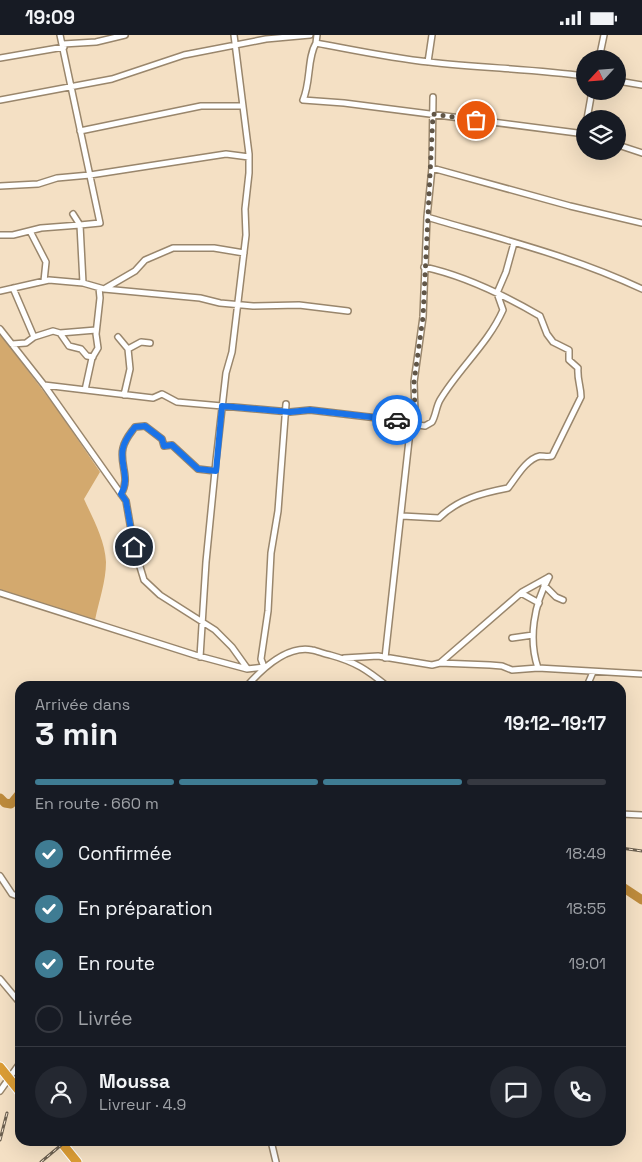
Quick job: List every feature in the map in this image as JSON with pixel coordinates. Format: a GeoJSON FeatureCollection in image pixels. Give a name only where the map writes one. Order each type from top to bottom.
{"type":"FeatureCollection","features":[{"type":"Feature","properties":{"kind":"highway"},"geometry":{"type":"LineString","coordinates":[[0,1067],[15,1086]]}},
{"type":"Feature","properties":{"kind":"highway"},"geometry":{"type":"LineString","coordinates":[[64,1146],[77,1162]]}},
{"type":"Feature","properties":{"kind":"street"},"geometry":{"type":"LineString","coordinates":[[0,235],[13,235],[40,228],[100,223],[60,35]]}},
{"type":"Feature","properties":{"kind":"street"},"geometry":{"type":"LineString","coordinates":[[0,58],[96,42],[125,35]]}},
{"type":"Feature","properties":{"kind":"street"},"geometry":{"type":"LineString","coordinates":[[200,657],[222,406],[226,373],[232,352],[236,303],[244,253],[249,157],[234,35]]}},
{"type":"Feature","properties":{"kind":"street"},"geometry":{"type":"LineString","coordinates":[[0,101],[112,79],[184,55],[266,39],[310,35]]}},
{"type":"Feature","properties":{"kind":"street"},"geometry":{"type":"LineString","coordinates":[[317,35],[308,84],[302,100],[326,101],[576,132]]}},
{"type":"Feature","properties":{"kind":"street"},"geometry":{"type":"LineString","coordinates":[[428,62],[432,35]]}},
{"type":"Feature","properties":{"kind":"street"},"geometry":{"type":"LineString","coordinates":[[601,50],[604,35]]}},
{"type":"Feature","properties":{"kind":"street"},"geometry":{"type":"LineString","coordinates":[[316,43],[428,62],[535,69],[576,75]]}},
{"type":"Feature","properties":{"kind":"street"},"geometry":{"type":"LineString","coordinates":[[626,82],[642,85]]}},
{"type":"Feature","properties":{"kind":"street"},"geometry":{"type":"LineString","coordinates":[[385,658],[411,423],[415,413],[414,382],[423,317],[427,217],[432,169],[434,97]]}},
{"type":"Feature","properties":{"kind":"street"},"geometry":{"type":"LineString","coordinates":[[80,131],[202,107],[243,106]]}},
{"type":"Feature","properties":{"kind":"street"},"geometry":{"type":"LineString","coordinates":[[626,148],[642,153]]}},
{"type":"Feature","properties":{"kind":"street"},"geometry":{"type":"LineString","coordinates":[[0,186],[38,183],[57,178],[90,175],[226,153],[249,157]]}},
{"type":"Feature","properties":{"kind":"street"},"geometry":{"type":"LineString","coordinates":[[432,169],[642,223]]}},
{"type":"Feature","properties":{"kind":"street"},"geometry":{"type":"LineString","coordinates":[[73,214],[77,224],[80,225],[83,283]]}},
{"type":"Feature","properties":{"kind":"street"},"geometry":{"type":"LineString","coordinates":[[427,217],[548,251],[600,269],[642,289]]}},
{"type":"Feature","properties":{"kind":"street"},"geometry":{"type":"LineString","coordinates":[[30,231],[46,262],[44,281]]}},
{"type":"Feature","properties":{"kind":"street"},"geometry":{"type":"LineString","coordinates":[[44,385],[153,398],[162,394],[177,402],[286,412],[310,410],[425,425],[432,422],[439,401],[469,359],[488,337],[503,310],[497,293],[506,272],[514,243]]}},
{"type":"Feature","properties":{"kind":"street"},"geometry":{"type":"LineString","coordinates":[[101,288],[135,271],[145,260],[173,248],[214,248],[244,253]]}},
{"type":"Feature","properties":{"kind":"street"},"geometry":{"type":"LineString","coordinates":[[402,515],[436,519],[448,508],[480,493],[508,488],[517,474],[534,459],[541,456],[552,456],[580,401],[582,387],[578,381],[578,369],[569,360],[567,347],[553,342],[547,334],[540,317],[497,293],[441,271],[424,267]]}},
{"type":"Feature","properties":{"kind":"street"},"geometry":{"type":"LineString","coordinates":[[0,291],[44,281],[83,283],[101,288],[200,298],[220,303],[253,306],[299,305],[348,311]]}},
{"type":"Feature","properties":{"kind":"street"},"geometry":{"type":"LineString","coordinates":[[13,288],[34,337]]}},
{"type":"Feature","properties":{"kind":"street"},"geometry":{"type":"LineString","coordinates":[[85,389],[93,357],[98,348],[96,331],[101,288]]}},
{"type":"Feature","properties":{"kind":"street"},"geometry":{"type":"LineString","coordinates":[[0,329],[44,385],[126,501],[134,547],[144,579],[160,595],[202,621],[232,647],[247,669]]}},
{"type":"Feature","properties":{"kind":"street"},"geometry":{"type":"LineString","coordinates":[[12,344],[26,343],[34,337],[53,331],[60,333],[96,331]]}},
{"type":"Feature","properties":{"kind":"street"},"geometry":{"type":"LineString","coordinates":[[60,333],[69,346],[81,349],[87,356],[93,357]]}},
{"type":"Feature","properties":{"kind":"street"},"geometry":{"type":"LineString","coordinates":[[118,337],[128,349],[130,369],[124,395]]}},
{"type":"Feature","properties":{"kind":"street"},"geometry":{"type":"LineString","coordinates":[[128,349],[141,341],[150,343]]}},
{"type":"Feature","properties":{"kind":"street"},"geometry":{"type":"LineString","coordinates":[[264,667],[260,659],[268,611],[271,553],[278,511],[286,404]]}},
{"type":"Feature","properties":{"kind":"street"},"geometry":{"type":"LineString","coordinates":[[121,494],[126,476],[122,460],[123,448],[135,427],[145,426],[162,439],[164,446],[172,445],[198,469],[216,471]]}},
{"type":"Feature","properties":{"kind":"street"},"geometry":{"type":"LineString","coordinates":[[440,663],[521,593],[549,577],[536,610],[533,655],[538,668]]}},
{"type":"Feature","properties":{"kind":"street"},"geometry":{"type":"LineString","coordinates":[[539,581],[556,597],[563,600]]}},
{"type":"Feature","properties":{"kind":"street"},"geometry":{"type":"LineString","coordinates":[[0,593],[200,657],[247,669],[264,667]]}},
{"type":"Feature","properties":{"kind":"street"},"geometry":{"type":"LineString","coordinates":[[521,593],[539,603],[536,610]]}},
{"type":"Feature","properties":{"kind":"street"},"geometry":{"type":"LineString","coordinates":[[512,638],[533,635]]}},
{"type":"Feature","properties":{"kind":"street"},"geometry":{"type":"LineString","coordinates":[[251,681],[264,667],[292,652],[310,649],[344,658],[364,667],[381,681]]}},
{"type":"Feature","properties":{"kind":"street"},"geometry":{"type":"LineString","coordinates":[[344,658],[366,655],[432,665],[440,663],[496,665],[512,670],[538,668],[642,674]]}},
{"type":"Feature","properties":{"kind":"street"},"geometry":{"type":"LineString","coordinates":[[589,681],[593,672]]}},
{"type":"Feature","properties":{"kind":"street"},"geometry":{"type":"LineString","coordinates":[[626,814],[642,815]]}},
{"type":"Feature","properties":{"kind":"street"},"geometry":{"type":"LineString","coordinates":[[0,876],[12,894],[15,895]]}},
{"type":"Feature","properties":{"kind":"street"},"geometry":{"type":"LineString","coordinates":[[0,979],[15,997]]}},
{"type":"Feature","properties":{"kind":"street"},"geometry":{"type":"LineString","coordinates":[[0,1091],[15,1070]]}},
{"type":"Feature","properties":{"kind":"street"},"geometry":{"type":"LineString","coordinates":[[272,1146],[276,1162]]}},
{"type":"Feature","properties":{"kind":"shaded area"},"geometry":{"type":"Polygon","coordinates":[[[0,334],[57,409],[100,472],[84,499],[101,538],[106,562],[104,584],[95,620],[0,590],[0,334]]]}},
{"type":"Feature","properties":{"kind":"waterway"},"geometry":{"type":"LineString","coordinates":[[0,798],[5,803],[11,804],[15,799]]}},
{"type":"Feature","properties":{"kind":"waterway"},"geometry":{"type":"LineString","coordinates":[[626,889],[642,900]]}},
{"type":"Feature","properties":{"kind":"railway"},"geometry":{"type":"LineString","coordinates":[[626,849],[642,851]]}},
{"type":"Feature","properties":{"kind":"railway"},"geometry":{"type":"LineString","coordinates":[[0,1140],[7,1113]]}},
{"type":"Feature","properties":{"kind":"railway"},"geometry":{"type":"LineString","coordinates":[[41,1162],[60,1146]]}},
{"type":"Feature","properties":{"kind":"way so far"},"geometry":{"type":"LineString","coordinates":[[397,420],[411,421],[415,413],[414,382],[423,317],[422,297],[432,169],[433,114],[476,120]]}},
{"type":"Feature","properties":{"kind":"route"},"geometry":{"type":"LineString","coordinates":[[134,547],[126,501],[121,494],[126,476],[126,468],[122,460],[123,448],[125,440],[135,427],[145,426],[162,439],[164,446],[172,445],[184,454],[198,469],[216,471],[222,406],[290,412],[310,410],[397,420]]}}]}
